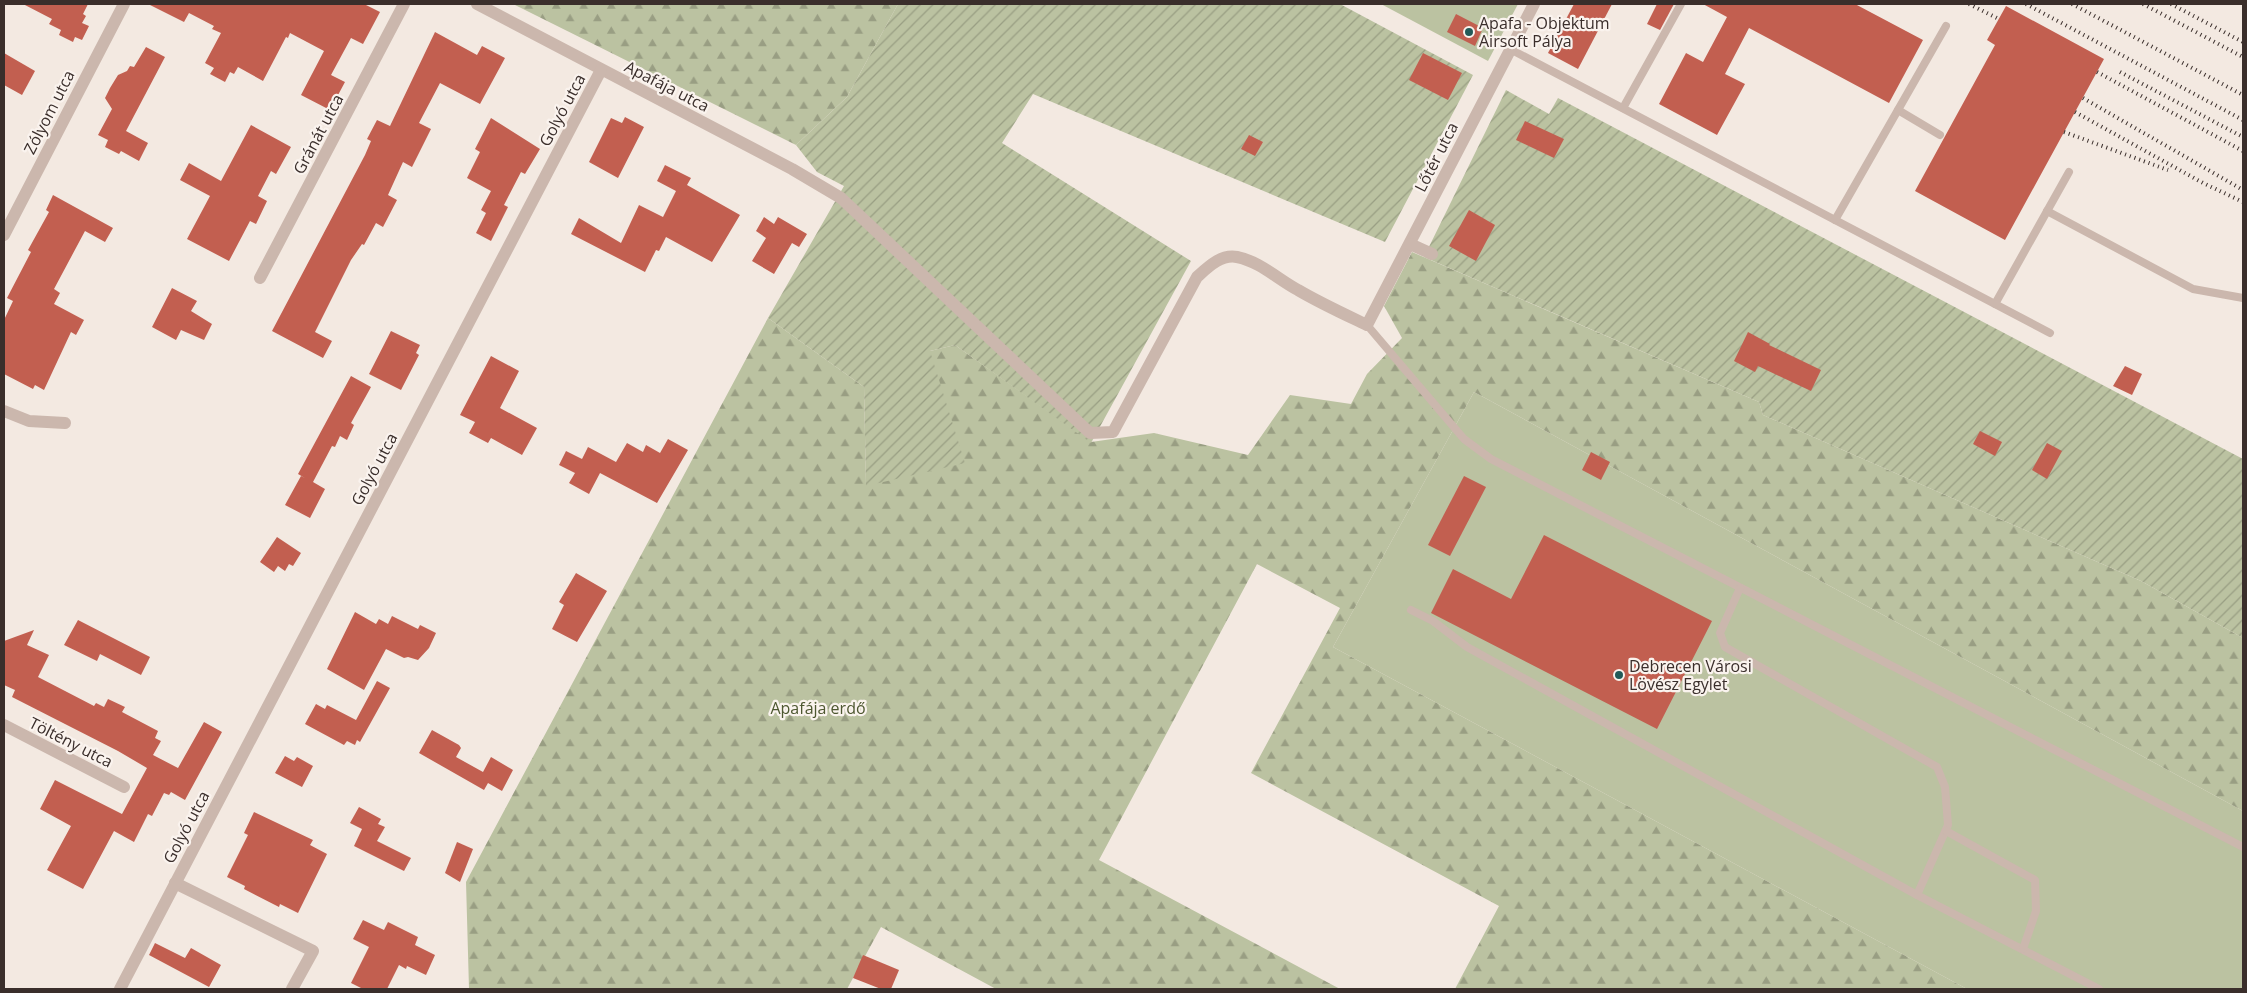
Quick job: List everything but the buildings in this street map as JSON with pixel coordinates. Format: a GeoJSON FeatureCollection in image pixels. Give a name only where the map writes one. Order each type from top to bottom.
{"type":"FeatureCollection","features":[{"type":"Feature","properties":{"kind":"street","name":"Zólyom utca"},"geometry":{"type":"LineString","coordinates":[[4,235],[124,4]]}},
{"type":"Feature","properties":{"kind":"street","name":"Gránát utca"},"geometry":{"type":"LineString","coordinates":[[260,278],[404,4]]}},
{"type":"Feature","properties":{"kind":"street","name":"Apafája utca"},"geometry":{"type":"LineString","coordinates":[[477,4],[792,169],[841,198],[1090,432],[1112,432],[1197,276],[1212,264],[1224,258],[1237,256],[1259,266],[1298,290],[1367,325]]}},
{"type":"Feature","properties":{"kind":"street","name":"Lőtér utca"},"geometry":{"type":"LineString","coordinates":[[1367,325],[1534,4]]}},
{"type":"Feature","properties":{"kind":"street","name":"Golyó utca"},"geometry":{"type":"LineString","coordinates":[[120,989],[601,70]]}},
{"type":"Feature","properties":{"kind":"street"},"geometry":{"type":"LineString","coordinates":[[1410,244],[1432,254]]}},
{"type":"Feature","properties":{"kind":"street"},"geometry":{"type":"LineString","coordinates":[[4,411],[29,421],[66,423]]}},
{"type":"Feature","properties":{"kind":"street","name":"Töltény utca"},"geometry":{"type":"LineString","coordinates":[[4,725],[124,787]]}},
{"type":"Feature","properties":{"kind":"street","name":"Golyó utca"},"geometry":{"type":"LineString","coordinates":[[175,883],[313,951],[292,989]]}},
{"type":"Feature","properties":{"kind":"lane"},"geometry":{"type":"LineString","coordinates":[[1623,108],[1680,4]]}},
{"type":"Feature","properties":{"kind":"lane"},"geometry":{"type":"LineString","coordinates":[[1835,220],[1946,26]]}},
{"type":"Feature","properties":{"kind":"lane"},"geometry":{"type":"LineString","coordinates":[[1510,49],[2050,333]]}},
{"type":"Feature","properties":{"kind":"lane"},"geometry":{"type":"LineString","coordinates":[[1898,110],[1940,134]]}},
{"type":"Feature","properties":{"kind":"lane"},"geometry":{"type":"LineString","coordinates":[[1995,304],[2069,172]]}},
{"type":"Feature","properties":{"kind":"lane"},"geometry":{"type":"LineString","coordinates":[[2047,210],[2193,289],[2243,298]]}},
{"type":"Feature","properties":{"kind":"lane"},"geometry":{"type":"LineString","coordinates":[[1367,325],[1464,439],[1491,459],[2243,847]]}},
{"type":"Feature","properties":{"kind":"lane"},"geometry":{"type":"LineString","coordinates":[[1740,588],[1720,633],[1725,647],[1937,767],[1945,787],[1948,825],[1916,894]]}},
{"type":"Feature","properties":{"kind":"lane"},"geometry":{"type":"LineString","coordinates":[[1411,610],[1433,622],[1466,647],[1916,894],[2099,989]]}},
{"type":"Feature","properties":{"kind":"lane"},"geometry":{"type":"LineString","coordinates":[[1946,831],[2035,880],[2036,911],[2023,949]]}},
{"type":"Feature","properties":{"kind":"green space"},"geometry":{"type":"Polygon","coordinates":[[[513,4],[898,4],[847,97],[796,145],[513,4]]]}},
{"type":"Feature","properties":{"kind":"green space"},"geometry":{"type":"Polygon","coordinates":[[[898,4],[1340,4],[1473,75],[1385,242],[1033,94],[1002,143],[1191,261],[1091,443],[955,345],[930,351],[965,463],[866,486],[864,387],[768,318],[844,186],[817,172],[796,145],[847,97],[898,4]]]}},
{"type":"Feature","properties":{"kind":"green space","name":"Apafa - Objektum Airsoft Pálya"},"geometry":{"type":"Polygon","coordinates":[[[1381,4],[1518,4],[1488,61],[1381,4]]]}},
{"type":"Feature","properties":{"kind":"green space"},"geometry":{"type":"Polygon","coordinates":[[[1506,90],[1549,114],[1558,98],[2243,459],[2243,638],[2141,581],[1763,415],[1759,402],[1424,257],[1506,90]]]}},
{"type":"Feature","properties":{"kind":"green space","name":"Apafája erdő"},"geometry":{"type":"Polygon","coordinates":[[[1412,252],[1759,402],[1763,415],[2141,581],[2243,638],[2243,811],[1474,392],[1333,647],[1967,989],[1455,989],[1499,906],[1251,773],[1340,608],[1257,564],[1099,860],[1340,989],[996,989],[881,927],[847,989],[469,989],[466,882],[768,318],[864,387],[866,485],[930,351],[955,345],[1091,442],[1154,433],[1248,455],[1290,395],[1351,404],[1367,374],[1402,338],[1384,306],[1412,252]]]}},
{"type":"Feature","properties":{"kind":"green space"},"geometry":{"type":"Polygon","coordinates":[[[1474,392],[2243,811],[2243,989],[1967,989],[1333,647],[1474,392]]]}},
{"type":"Feature","properties":{"kind":"railway"},"geometry":{"type":"LineString","coordinates":[[1969,4],[1999,19]]}},
{"type":"Feature","properties":{"kind":"railway"},"geometry":{"type":"LineString","coordinates":[[2026,4],[2243,120]]}},
{"type":"Feature","properties":{"kind":"railway"},"geometry":{"type":"LineString","coordinates":[[2072,4],[2243,95]]}},
{"type":"Feature","properties":{"kind":"railway"},"geometry":{"type":"LineString","coordinates":[[2143,4],[2243,57]]}},
{"type":"Feature","properties":{"kind":"railway"},"geometry":{"type":"LineString","coordinates":[[2171,4],[2243,42]]}},
{"type":"Feature","properties":{"kind":"railway"},"geometry":{"type":"LineString","coordinates":[[2097,72],[2243,151]]}},
{"type":"Feature","properties":{"kind":"railway"},"geometry":{"type":"LineString","coordinates":[[2120,72],[2243,137]]}},
{"type":"Feature","properties":{"kind":"railway"},"geometry":{"type":"LineString","coordinates":[[2083,98],[2243,190]]}},
{"type":"Feature","properties":{"kind":"railway"},"geometry":{"type":"LineString","coordinates":[[2075,112],[2203,183],[2243,202]]}},
{"type":"Feature","properties":{"kind":"railway"},"geometry":{"type":"LineString","coordinates":[[2064,132],[2168,170]]}},
{"type":"Feature","properties":{"kind":"place","name":"Apafa - Objektum Airsoft Pálya"},"geometry":{"type":"Point","coordinates":[1469,32]}},
{"type":"Feature","properties":{"kind":"place","name":"Debrecen Városi Lövész Egylet"},"geometry":{"type":"Point","coordinates":[1619,675]}}]}
